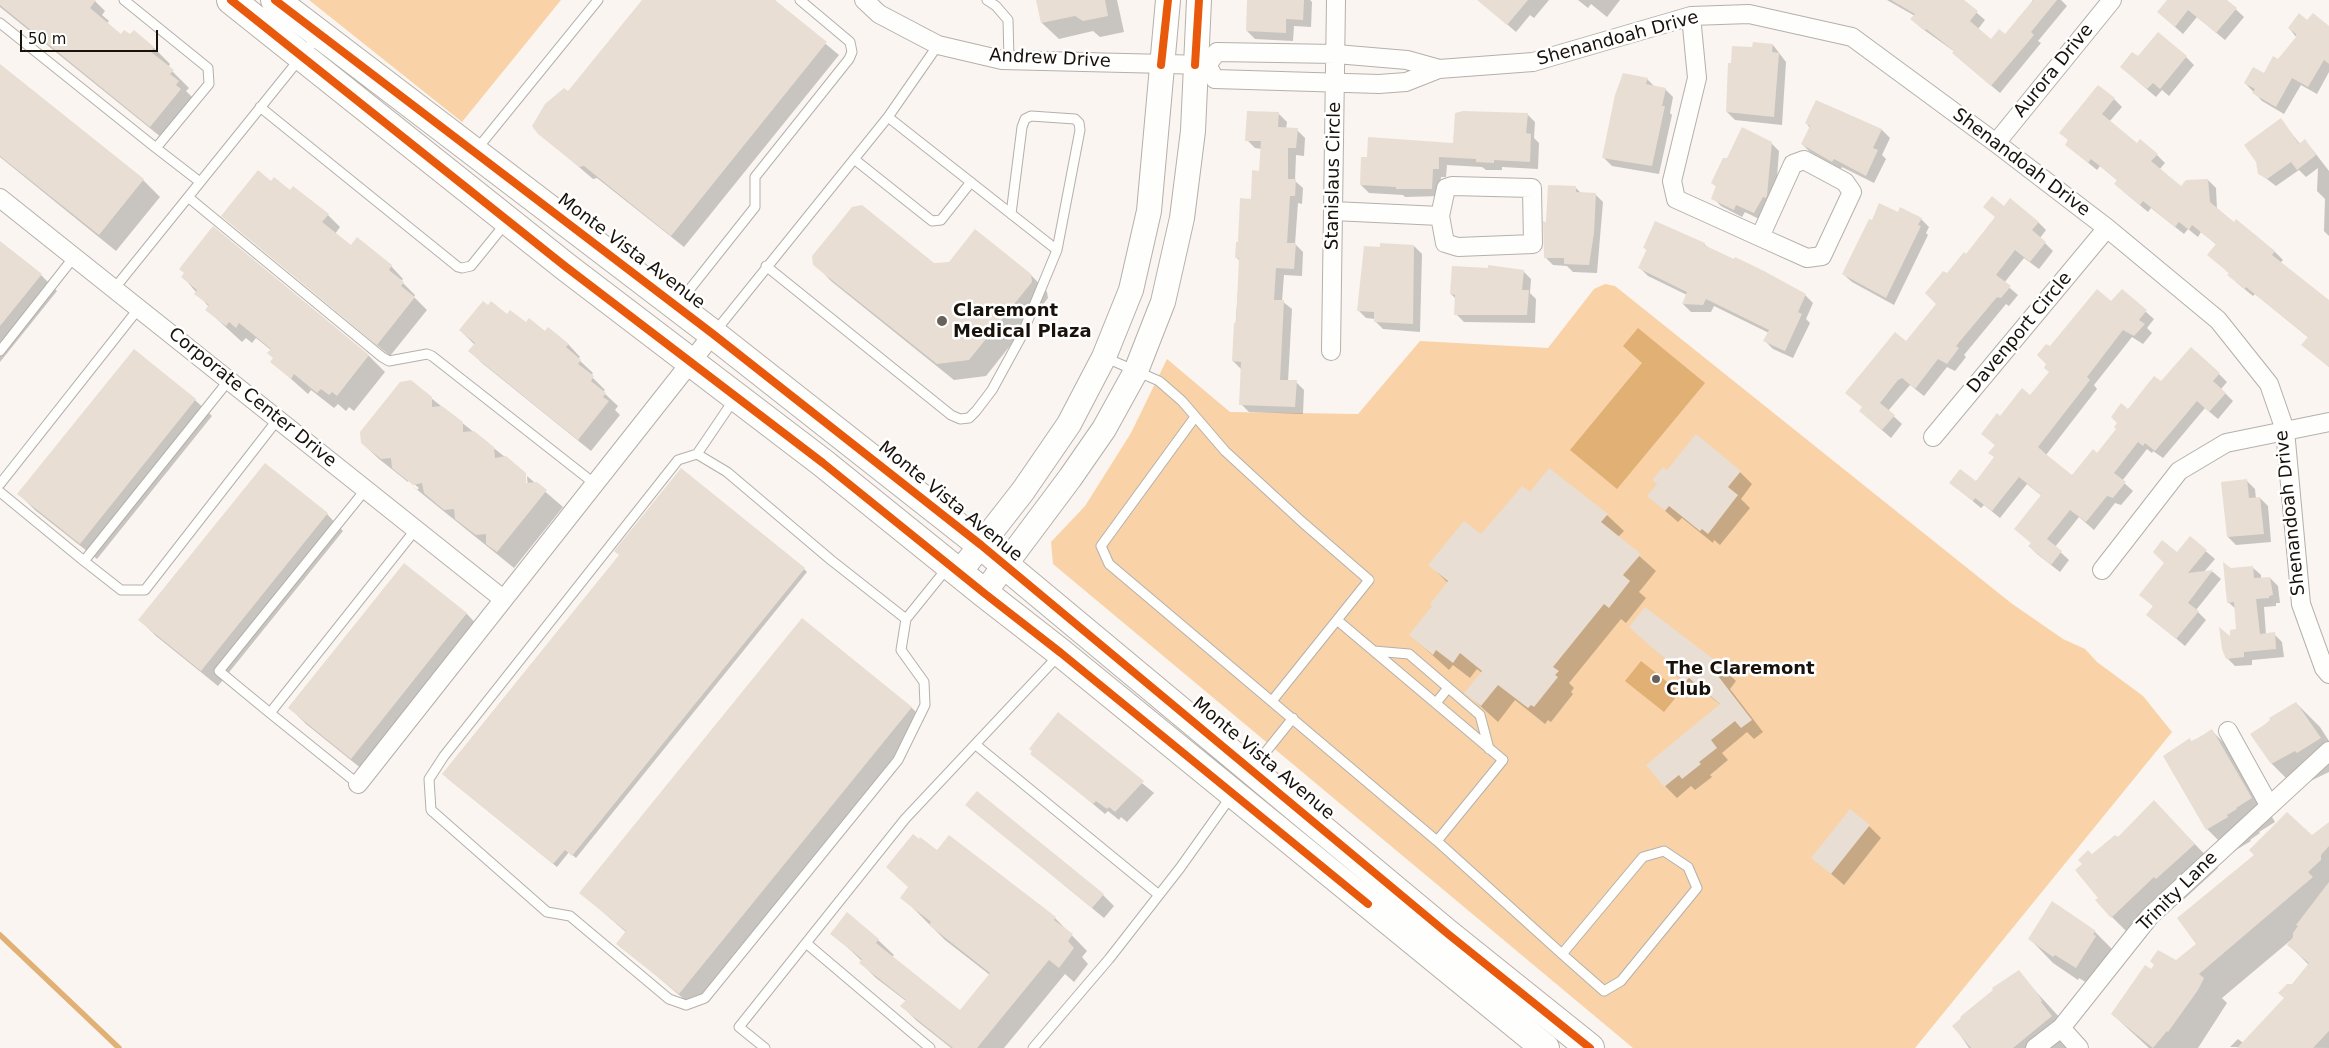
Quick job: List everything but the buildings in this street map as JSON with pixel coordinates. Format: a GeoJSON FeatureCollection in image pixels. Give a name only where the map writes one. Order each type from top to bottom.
{"type":"FeatureCollection","features":[{"type":"Feature","properties":{"kind":"main road","name":"Monte Vista Avenue"},"geometry":{"type":"LineString","coordinates":[[231,0],[508,221],[823,463],[1061,653],[1243,781],[1448,934],[1590,1048]]}},
{"type":"Feature","properties":{"kind":"main road","name":"Monte Vista Avenue"},"geometry":{"type":"LineString","coordinates":[[275,0],[713,334],[981,545],[1243,781],[1545,1048]]}},
{"type":"Feature","properties":{"kind":"main road"},"geometry":{"type":"LineString","coordinates":[[954,569],[981,545],[1023,491],[1069,424],[1104,357],[1130,290],[1149,211],[1168,0]]}},
{"type":"Feature","properties":{"kind":"main road"},"geometry":{"type":"LineString","coordinates":[[984,593],[1104,429],[1136,371],[1163,302],[1182,218],[1201,65],[1198,0]]}},
{"type":"Feature","properties":{"kind":"street","name":"Andrew Drive"},"geometry":{"type":"LineString","coordinates":[[864,0],[879,14],[938,45],[1009,60],[1201,65]]}},
{"type":"Feature","properties":{"kind":"street","name":"Stanislaus Circle"},"geometry":{"type":"LineString","coordinates":[[1330,351],[1336,0]]}},
{"type":"Feature","properties":{"kind":"street","name":"Aurora Drive"},"geometry":{"type":"LineString","coordinates":[[1996,142],[2112,0]]}},
{"type":"Feature","properties":{"kind":"street","name":"Shenandoah Drive"},"geometry":{"type":"LineString","coordinates":[[1439,68],[1406,82],[1336,82],[1215,79],[1201,65],[1217,52],[1336,54],[1407,60],[1439,68],[1533,62],[1691,16],[1749,14],[1852,37],[1996,142],[2107,228],[2218,320],[2269,384],[2285,430],[2300,604],[2324,668],[2329,674]]}},
{"type":"Feature","properties":{"kind":"street"},"geometry":{"type":"LineString","coordinates":[[1691,16],[1697,78],[1672,181],[1676,199],[1760,237],[1807,258],[1822,256],[1852,192],[1845,182],[1804,160],[1793,164],[1760,237]]}},
{"type":"Feature","properties":{"kind":"street"},"geometry":{"type":"LineString","coordinates":[[1452,186],[1532,188],[1532,244],[1458,247],[1445,243],[1440,216],[1446,188],[1452,186]]}},
{"type":"Feature","properties":{"kind":"street","name":"Corporate Center Drive"},"geometry":{"type":"LineString","coordinates":[[0,198],[503,598]]}},
{"type":"Feature","properties":{"kind":"street"},"geometry":{"type":"LineString","coordinates":[[1333,211],[1440,216]]}},
{"type":"Feature","properties":{"kind":"street","name":"Davenport Circle"},"geometry":{"type":"LineString","coordinates":[[1933,438],[2107,228]]}},
{"type":"Feature","properties":{"kind":"street"},"geometry":{"type":"LineString","coordinates":[[358,784],[713,334]]}},
{"type":"Feature","properties":{"kind":"street"},"geometry":{"type":"LineString","coordinates":[[2102,570],[2179,471],[2226,443],[2329,422]]}},
{"type":"Feature","properties":{"kind":"street"},"geometry":{"type":"LineString","coordinates":[[2228,731],[2269,805]]}},
{"type":"Feature","properties":{"kind":"street","name":"Trinity Lane"},"geometry":{"type":"LineString","coordinates":[[2035,1048],[2061,1028],[2150,916],[2329,751]]}},
{"type":"Feature","properties":{"kind":"street"},"geometry":{"type":"LineString","coordinates":[[2061,1028],[2079,1048]]}},
{"type":"Feature","properties":{"kind":"lane"},"geometry":{"type":"LineString","coordinates":[[124,0],[208,68],[209,84],[156,148]]}},
{"type":"Feature","properties":{"kind":"lane"},"geometry":{"type":"LineString","coordinates":[[475,152],[598,0]]}},
{"type":"Feature","properties":{"kind":"lane"},"geometry":{"type":"LineString","coordinates":[[676,306],[755,207],[755,177],[852,52],[850,42],[800,0]]}},
{"type":"Feature","properties":{"kind":"lane"},"geometry":{"type":"LineString","coordinates":[[987,0],[996,6],[1008,20],[1009,60]]}},
{"type":"Feature","properties":{"kind":"lane"},"geometry":{"type":"LineString","coordinates":[[0,23],[200,182]]}},
{"type":"Feature","properties":{"kind":"lane"},"geometry":{"type":"LineString","coordinates":[[114,289],[320,34]]}},
{"type":"Feature","properties":{"kind":"lane"},"geometry":{"type":"LineString","coordinates":[[713,334],[888,117],[938,45]]}},
{"type":"Feature","properties":{"kind":"lane"},"geometry":{"type":"LineString","coordinates":[[260,108],[458,267],[471,266],[508,221]]}},
{"type":"Feature","properties":{"kind":"lane"},"geometry":{"type":"LineString","coordinates":[[766,266],[941,408],[960,419],[969,418],[992,390],[1022,337],[1057,250],[1080,130],[1079,124],[1075,119],[1031,116],[1025,119],[1022,127],[1011,214]]}},
{"type":"Feature","properties":{"kind":"lane"},"geometry":{"type":"LineString","coordinates":[[888,117],[1057,250]]}},
{"type":"Feature","properties":{"kind":"lane"},"geometry":{"type":"LineString","coordinates":[[854,159],[926,219],[936,222],[941,220],[971,182]]}},
{"type":"Feature","properties":{"kind":"lane"},"geometry":{"type":"LineString","coordinates":[[188,197],[382,358],[397,360],[426,354],[432,356],[595,484]]}},
{"type":"Feature","properties":{"kind":"lane"},"geometry":{"type":"LineString","coordinates":[[0,350],[74,257]]}},
{"type":"Feature","properties":{"kind":"lane"},"geometry":{"type":"LineString","coordinates":[[0,484],[139,308]]}},
{"type":"Feature","properties":{"kind":"lane"},"geometry":{"type":"LineString","coordinates":[[1104,357],[1159,381],[1182,401],[1246,470],[1301,521],[1370,580],[1272,701]]}},
{"type":"Feature","properties":{"kind":"lane"},"geometry":{"type":"LineString","coordinates":[[84,561],[229,380]]}},
{"type":"Feature","properties":{"kind":"lane"},"geometry":{"type":"LineString","coordinates":[[736,398],[698,454],[678,460],[450,748],[429,779],[431,810],[547,912],[570,916],[670,999],[686,1005],[705,998],[898,760],[925,705],[924,682],[901,650],[906,619],[954,569]]}},
{"type":"Feature","properties":{"kind":"lane"},"geometry":{"type":"LineString","coordinates":[[1195,417],[1101,546],[1109,564],[1437,841],[1562,954],[1604,991],[1621,981],[1697,888],[1688,867],[1664,851],[1643,856],[1562,954]]}},
{"type":"Feature","properties":{"kind":"lane"},"geometry":{"type":"LineString","coordinates":[[0,492],[121,590],[145,590],[278,419]]}},
{"type":"Feature","properties":{"kind":"lane"},"geometry":{"type":"LineString","coordinates":[[698,454],[727,472],[906,619]]}},
{"type":"Feature","properties":{"kind":"lane"},"geometry":{"type":"LineString","coordinates":[[358,784],[219,671],[366,489]]}},
{"type":"Feature","properties":{"kind":"lane"},"geometry":{"type":"LineString","coordinates":[[270,714],[416,529]]}},
{"type":"Feature","properties":{"kind":"lane"},"geometry":{"type":"LineString","coordinates":[[1337,620],[1503,760],[1437,841]]}},
{"type":"Feature","properties":{"kind":"lane"},"geometry":{"type":"LineString","coordinates":[[1374,651],[1409,654],[1480,715],[1489,749]]}},
{"type":"Feature","properties":{"kind":"lane"},"geometry":{"type":"LineString","coordinates":[[765,1048],[739,1027],[905,819],[1061,653]]}},
{"type":"Feature","properties":{"kind":"lane"},"geometry":{"type":"LineString","coordinates":[[1436,703],[1448,688]]}},
{"type":"Feature","properties":{"kind":"lane"},"geometry":{"type":"LineString","coordinates":[[1033,1048],[1109,959],[1243,781],[1293,718]]}},
{"type":"Feature","properties":{"kind":"lane"},"geometry":{"type":"LineString","coordinates":[[976,745],[1159,895]]}},
{"type":"Feature","properties":{"kind":"lane"},"geometry":{"type":"LineString","coordinates":[[806,943],[930,1048]]}},
{"type":"Feature","properties":{"kind":"shaded area"},"geometry":{"type":"Polygon","coordinates":[[[309,0],[561,0],[462,122],[309,0]]]}},
{"type":"Feature","properties":{"kind":"shaded area","name":"The Claremont Club"},"geometry":{"type":"Polygon","coordinates":[[[1605,284],[1615,286],[2011,603],[2063,639],[2085,649],[2097,662],[2143,696],[2172,732],[1915,1048],[1633,1048],[1053,564],[1051,542],[1085,506],[1131,433],[1167,359],[1230,412],[1358,414],[1420,341],[1548,348],[1594,289],[1605,284]]]}},
{"type":"Feature","properties":{"kind":"shaded area"},"geometry":{"type":"Polygon","coordinates":[[[1638,328],[1705,383],[1617,489],[1570,450],[1642,363],[1623,346],[1638,328]]]}},
{"type":"Feature","properties":{"kind":"shaded area"},"geometry":{"type":"Polygon","coordinates":[[[1641,661],[1680,692],[1664,712],[1625,681],[1641,661]]]}},
{"type":"Feature","properties":{"kind":"waterway"},"geometry":{"type":"LineString","coordinates":[[0,935],[119,1048]]}},
{"type":"Feature","properties":{"kind":"cycle path"},"geometry":{"type":"LineString","coordinates":[[231,0],[566,267],[823,463],[1061,653],[1368,904]]}},
{"type":"Feature","properties":{"kind":"cycle path"},"geometry":{"type":"LineString","coordinates":[[275,0],[713,334],[981,545],[1448,934],[1590,1048]]}},
{"type":"Feature","properties":{"kind":"cycle path"},"geometry":{"type":"LineString","coordinates":[[1161,65],[1168,0]]}},
{"type":"Feature","properties":{"kind":"cycle path"},"geometry":{"type":"LineString","coordinates":[[1195,65],[1199,0]]}},
{"type":"Feature","properties":{"kind":"place","name":"Claremont Medical Plaza"},"geometry":{"type":"Point","coordinates":[942,321]}},
{"type":"Feature","properties":{"kind":"place","name":"The Claremont Club"},"geometry":{"type":"Point","coordinates":[1656,679]}}]}
